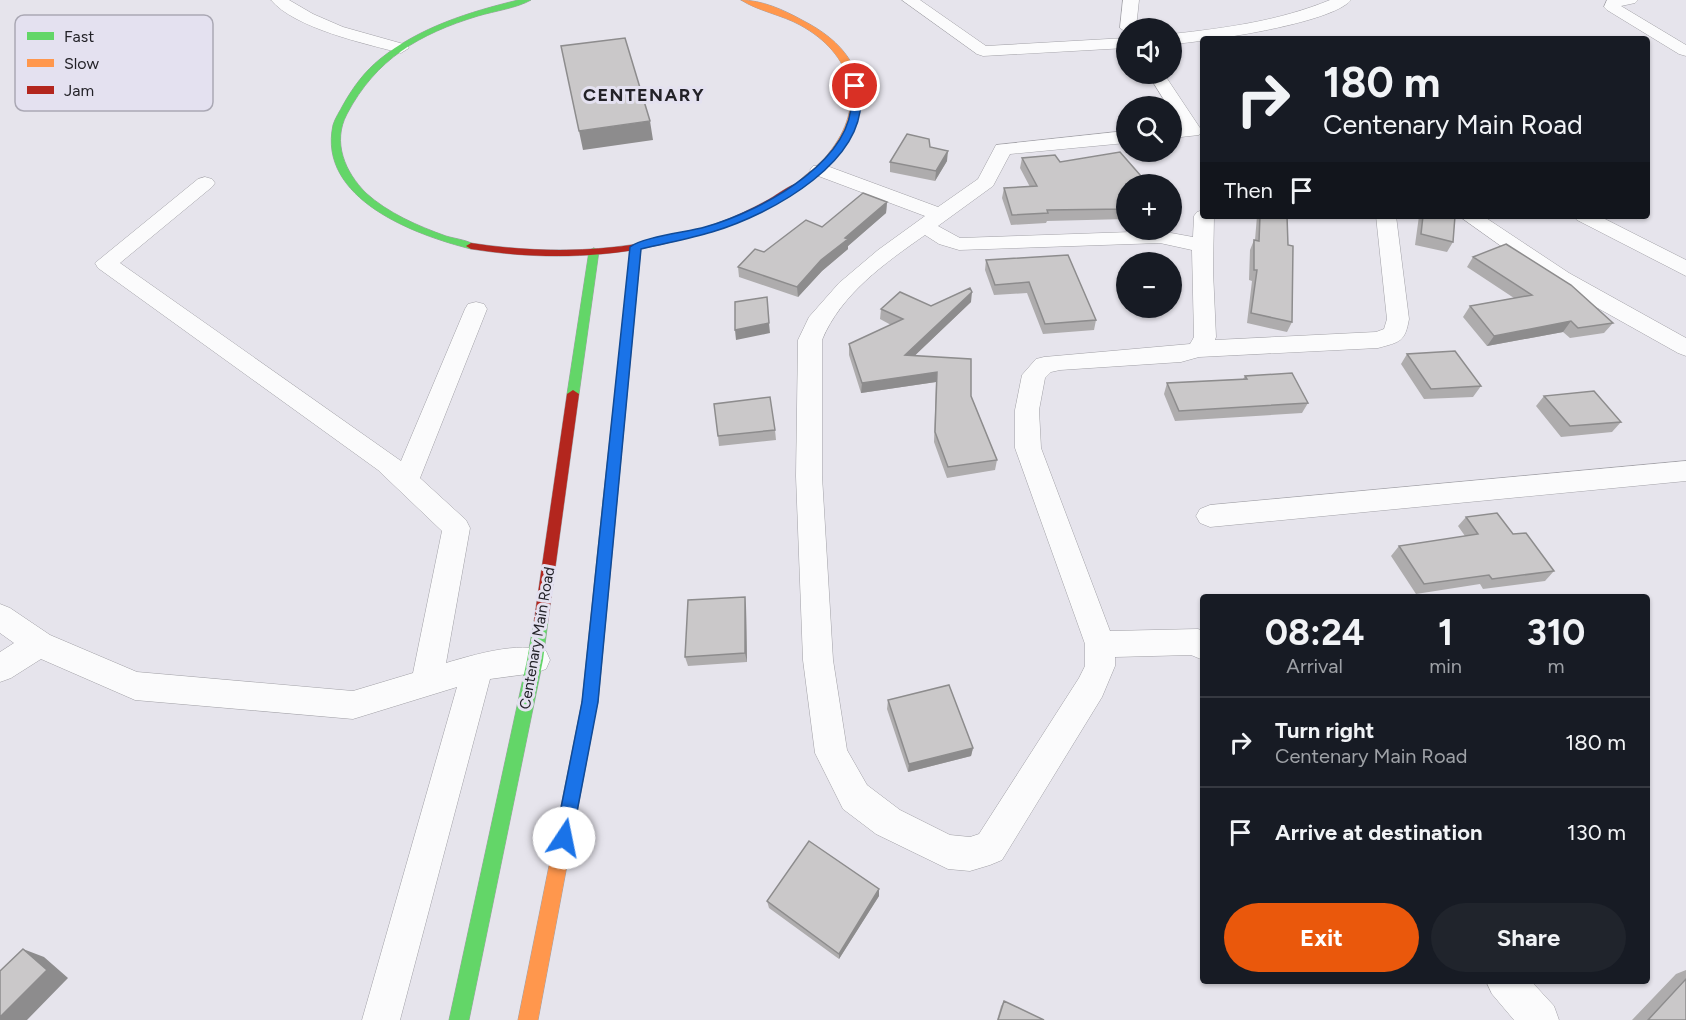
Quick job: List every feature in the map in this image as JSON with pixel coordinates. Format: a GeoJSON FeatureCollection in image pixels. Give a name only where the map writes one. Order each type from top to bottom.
{"type":"FeatureCollection","features":[{"type":"Feature","properties":{"kind":"street"},"geometry":{"type":"LineString","coordinates":[[279,0],[295,12],[323,25],[359,38],[401,48]]}},
{"type":"Feature","properties":{"kind":"street"},"geometry":{"type":"LineString","coordinates":[[527,0],[490,9],[443,26],[401,48],[368,74],[344,104],[334,135],[339,167],[361,197],[400,223],[455,242],[521,252],[594,251],[636,247],[721,225],[774,203],[820,170],[848,136],[858,102],[851,70],[830,42],[796,20],[745,0]]}},
{"type":"Feature","properties":{"kind":"street"},"geometry":{"type":"LineString","coordinates":[[910,0],[983,51],[1116,44]]}},
{"type":"Feature","properties":{"kind":"street"},"geometry":{"type":"LineString","coordinates":[[1129,18],[1131,0]]}},
{"type":"Feature","properties":{"kind":"street"},"geometry":{"type":"LineString","coordinates":[[1182,38],[1258,29],[1314,13],[1344,0]]}},
{"type":"Feature","properties":{"kind":"street"},"geometry":{"type":"LineString","coordinates":[[1630,0],[1613,3],[1612,7],[1685,51]]}},
{"type":"Feature","properties":{"kind":"street"},"geometry":{"type":"LineString","coordinates":[[1164,84],[1198,130]]}},
{"type":"Feature","properties":{"kind":"street"},"geometry":{"type":"LineString","coordinates":[[1182,132],[1198,130]]}},
{"type":"Feature","properties":{"kind":"street"},"geometry":{"type":"LineString","coordinates":[[1116,138],[1003,149],[986,182],[879,258],[822,312],[814,326],[810,340],[809,476],[818,660],[831,753],[855,797],[888,822],[948,852],[970,854],[990,848],[1091,687],[1100,666],[1100,644],[1028,448],[1027,410],[1034,375],[1044,365],[1060,362],[1181,354],[1198,349],[1378,340],[1395,334],[1398,319],[1386,219]]}},
{"type":"Feature","properties":{"kind":"street"},"geometry":{"type":"LineString","coordinates":[[820,170],[932,221],[946,240],[959,244],[1160,237],[1203,247]]}},
{"type":"Feature","properties":{"kind":"street"},"geometry":{"type":"LineString","coordinates":[[205,183],[106,263],[387,463],[456,528],[428,682]]}},
{"type":"Feature","properties":{"kind":"street"},"geometry":{"type":"LineString","coordinates":[[1198,349],[1204,337],[1204,219]]}},
{"type":"Feature","properties":{"kind":"street"},"geometry":{"type":"LineString","coordinates":[[1473,219],[1561,278],[1686,348]]}},
{"type":"Feature","properties":{"kind":"street"},"geometry":{"type":"LineString","coordinates":[[1590,219],[1686,269]]}},
{"type":"Feature","properties":{"kind":"street"},"geometry":{"type":"LineString","coordinates":[[528,1020],[590,702],[636,247]]}},
{"type":"Feature","properties":{"kind":"street","name":"Centenary Main Road"},"geometry":{"type":"LineString","coordinates":[[459,1020],[535,660],[594,251]]}},
{"type":"Feature","properties":{"kind":"street"},"geometry":{"type":"LineString","coordinates":[[406,480],[476,309]]}},
{"type":"Feature","properties":{"kind":"street"},"geometry":{"type":"LineString","coordinates":[[1210,516],[1686,471]]}},
{"type":"Feature","properties":{"kind":"street"},"geometry":{"type":"LineString","coordinates":[[0,617],[39,644],[135,686],[352,705],[478,667],[535,660]]}},
{"type":"Feature","properties":{"kind":"street"},"geometry":{"type":"LineString","coordinates":[[1100,644],[1198,642],[1200,644]]}},
{"type":"Feature","properties":{"kind":"street"},"geometry":{"type":"LineString","coordinates":[[0,668],[39,644]]}},
{"type":"Feature","properties":{"kind":"street"},"geometry":{"type":"LineString","coordinates":[[381,1020],[478,667]]}},
{"type":"Feature","properties":{"kind":"street"},"geometry":{"type":"LineString","coordinates":[[1508,984],[1540,1020]]}},
{"type":"Feature","properties":{"kind":"building"},"geometry":{"type":"Polygon","coordinates":[[[625,38],[650,121],[579,131],[561,46],[625,38]]]}},
{"type":"Feature","properties":{"kind":"building"},"geometry":{"type":"Polygon","coordinates":[[[907,134],[929,139],[930,147],[948,151],[936,171],[890,162],[907,134]]]}},
{"type":"Feature","properties":{"kind":"building"},"geometry":{"type":"Polygon","coordinates":[[[1116,153],[1116,162],[1129,162],[1139,174],[1116,174],[1116,209],[1047,210],[1048,213],[1012,215],[1004,188],[1037,186],[1022,158],[1055,155],[1060,162],[1116,153]]]}},
{"type":"Feature","properties":{"kind":"building"},"geometry":{"type":"Polygon","coordinates":[[[863,193],[887,202],[845,238],[848,239],[821,260],[797,287],[738,267],[755,249],[764,252],[806,220],[822,227],[863,193]]]}},
{"type":"Feature","properties":{"kind":"building"},"geometry":{"type":"Polygon","coordinates":[[[1260,219],[1287,219],[1288,245],[1293,246],[1292,322],[1251,313],[1257,270],[1254,270],[1254,240],[1259,241],[1260,219]]]}},
{"type":"Feature","properties":{"kind":"building"},"geometry":{"type":"Polygon","coordinates":[[[1423,219],[1455,219],[1453,242],[1421,234],[1423,219]]]}},
{"type":"Feature","properties":{"kind":"building"},"geometry":{"type":"Polygon","coordinates":[[[1506,244],[1571,285],[1613,323],[1578,328],[1571,321],[1494,336],[1470,306],[1532,295],[1473,257],[1506,244]]]}},
{"type":"Feature","properties":{"kind":"building"},"geometry":{"type":"Polygon","coordinates":[[[1068,255],[1096,320],[1045,324],[1029,282],[995,285],[986,260],[1068,255]]]}},
{"type":"Feature","properties":{"kind":"building"},"geometry":{"type":"Polygon","coordinates":[[[970,288],[972,292],[905,355],[971,359],[971,396],[997,460],[948,467],[935,432],[937,372],[862,383],[849,344],[903,319],[881,309],[900,292],[931,306],[970,288]]]}},
{"type":"Feature","properties":{"kind":"building"},"geometry":{"type":"Polygon","coordinates":[[[767,297],[769,323],[735,330],[735,302],[767,297]]]}},
{"type":"Feature","properties":{"kind":"building"},"geometry":{"type":"Polygon","coordinates":[[[1455,351],[1481,386],[1431,389],[1407,354],[1455,351]]]}},
{"type":"Feature","properties":{"kind":"building"},"geometry":{"type":"Polygon","coordinates":[[[1292,373],[1308,403],[1179,411],[1167,383],[1247,379],[1245,376],[1292,373]]]}},
{"type":"Feature","properties":{"kind":"building"},"geometry":{"type":"Polygon","coordinates":[[[1594,391],[1621,422],[1570,426],[1544,396],[1594,391]]]}},
{"type":"Feature","properties":{"kind":"building"},"geometry":{"type":"Polygon","coordinates":[[[770,397],[775,430],[718,436],[714,404],[770,397]]]}},
{"type":"Feature","properties":{"kind":"building"},"geometry":{"type":"Polygon","coordinates":[[[1497,513],[1513,534],[1526,533],[1554,571],[1492,579],[1489,575],[1424,584],[1399,546],[1478,534],[1466,517],[1497,513]]]}},
{"type":"Feature","properties":{"kind":"building"},"geometry":{"type":"Polygon","coordinates":[[[745,597],[745,653],[685,657],[688,600],[745,597]]]}},
{"type":"Feature","properties":{"kind":"building"},"geometry":{"type":"Polygon","coordinates":[[[949,685],[973,748],[909,764],[888,700],[949,685]]]}},
{"type":"Feature","properties":{"kind":"building"},"geometry":{"type":"Polygon","coordinates":[[[809,841],[879,889],[839,954],[767,901],[809,841]]]}},
{"type":"Feature","properties":{"kind":"building"},"geometry":{"type":"Polygon","coordinates":[[[23,949],[47,970],[0,1017],[0,971],[23,949]]]}},
{"type":"Feature","properties":{"kind":"building"},"geometry":{"type":"Polygon","coordinates":[[[1686,979],[1686,1020],[1648,1020],[1686,979]]]}},
{"type":"Feature","properties":{"kind":"building"},"geometry":{"type":"Polygon","coordinates":[[[1004,1001],[1044,1020],[998,1020],[1004,1001]]]}},
{"type":"Feature","properties":{"kind":"traffic: fast"},"geometry":{"type":"LineString","coordinates":[[471,246],[415,228],[387,213],[363,195],[345,174],[336,150],[338,123],[364,79],[380,63],[401,48],[453,22],[527,0]]}},
{"type":"Feature","properties":{"kind":"traffic: fast"},"geometry":{"type":"LineString","coordinates":[[573,394],[594,251]]}},
{"type":"Feature","properties":{"kind":"traffic: fast"},"geometry":{"type":"LineString","coordinates":[[585,727],[590,702],[610,501]]}},
{"type":"Feature","properties":{"kind":"traffic: fast"},"geometry":{"type":"LineString","coordinates":[[459,1020],[535,660],[541,621]]}},
{"type":"Feature","properties":{"kind":"traffic: slow"},"geometry":{"type":"LineString","coordinates":[[745,0],[790,17],[822,35],[846,61],[854,80],[856,100],[852,119],[844,138],[832,156],[800,185]]}},
{"type":"Feature","properties":{"kind":"traffic: slow"},"geometry":{"type":"LineString","coordinates":[[610,501],[636,247]]}},
{"type":"Feature","properties":{"kind":"traffic: slow"},"geometry":{"type":"LineString","coordinates":[[528,1020],[585,727]]}},
{"type":"Feature","properties":{"kind":"traffic: jam"},"geometry":{"type":"LineString","coordinates":[[471,246],[511,252],[554,254],[597,252],[642,246],[726,223],[765,206],[800,185]]}},
{"type":"Feature","properties":{"kind":"traffic: jam"},"geometry":{"type":"LineString","coordinates":[[541,621],[573,394]]}},
{"type":"Feature","properties":{"kind":"district","name":"CENTENARY"},"geometry":{"type":"Point","coordinates":[644,95]}},
{"type":"Feature","properties":{"kind":"route"},"geometry":{"type":"LineString","coordinates":[[564,838],[590,702],[636,247],[710,229],[774,203],[820,170],[848,136],[858,102],[855,86]]}}]}
